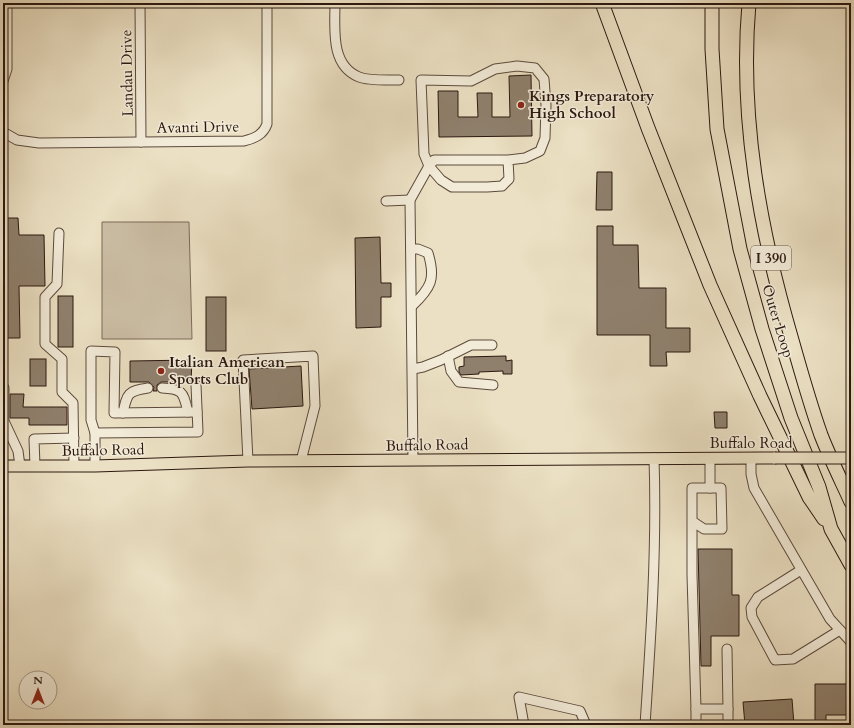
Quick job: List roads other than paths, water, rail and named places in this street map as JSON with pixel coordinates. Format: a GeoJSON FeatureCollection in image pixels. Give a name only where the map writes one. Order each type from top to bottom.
{"type":"FeatureCollection","features":[{"type":"Feature","properties":{"kind":"highway"},"geometry":{"type":"LineString","coordinates":[[602,3],[648,128],[710,285],[760,396],[809,497],[831,529]]}},
{"type":"Feature","properties":{"kind":"highway"},"geometry":{"type":"LineString","coordinates":[[704,3],[712,49]]}},
{"type":"Feature","properties":{"kind":"highway","name":"Outer Loop"},"geometry":{"type":"LineString","coordinates":[[712,3],[712,49],[717,130],[740,249],[767,344],[792,418],[818,487],[831,529],[851,565]]}},
{"type":"Feature","properties":{"kind":"highway","name":"Outer Loop"},"geometry":{"type":"LineString","coordinates":[[749,3],[747,28],[748,103],[755,170],[762,217],[778,293],[799,366],[821,436],[851,502]]}},
{"type":"Feature","properties":{"kind":"main road","name":"Buffalo Road"},"geometry":{"type":"LineString","coordinates":[[3,466],[94,466],[301,461],[851,458]]}},
{"type":"Feature","properties":{"kind":"street"},"geometry":{"type":"LineString","coordinates":[[3,81],[7,69],[7,3]]}},
{"type":"Feature","properties":{"kind":"street","name":"Landau Drive"},"geometry":{"type":"LineString","coordinates":[[140,3],[141,142]]}},
{"type":"Feature","properties":{"kind":"street","name":"Avanti Drive"},"geometry":{"type":"LineString","coordinates":[[3,132],[17,140],[38,144],[244,141],[259,136],[264,132],[268,116],[267,3]]}},
{"type":"Feature","properties":{"kind":"street"},"geometry":{"type":"LineString","coordinates":[[335,3],[337,54],[341,63],[360,78],[399,80]]}},
{"type":"Feature","properties":{"kind":"street"},"geometry":{"type":"LineString","coordinates":[[413,460],[410,200],[429,166],[434,160],[508,160],[525,158],[540,151],[546,138],[544,79],[535,68],[517,66],[495,69],[471,81],[421,80],[424,154],[429,166],[441,180],[452,187],[502,186],[509,179],[508,160]]}},
{"type":"Feature","properties":{"kind":"street"},"geometry":{"type":"LineString","coordinates":[[386,202],[410,200]]}},
{"type":"Feature","properties":{"kind":"street"},"geometry":{"type":"LineString","coordinates":[[59,232],[57,284],[45,298],[45,344],[62,359],[62,392],[73,403],[74,466]]}},
{"type":"Feature","properties":{"kind":"street"},"geometry":{"type":"LineString","coordinates":[[411,249],[428,253],[432,267],[431,282],[425,294],[412,306]]}},
{"type":"Feature","properties":{"kind":"street"},"geometry":{"type":"LineString","coordinates":[[413,369],[423,367],[471,344],[492,345]]}},
{"type":"Feature","properties":{"kind":"street"},"geometry":{"type":"LineString","coordinates":[[94,466],[95,433],[91,420],[91,351],[115,352],[114,413],[193,412]]}},
{"type":"Feature","properties":{"kind":"street"},"geometry":{"type":"LineString","coordinates":[[248,462],[243,360],[313,356],[315,406],[301,461]]}},
{"type":"Feature","properties":{"kind":"street"},"geometry":{"type":"LineString","coordinates":[[448,356],[451,371],[459,382],[493,385]]}},
{"type":"Feature","properties":{"kind":"street"},"geometry":{"type":"LineString","coordinates":[[193,412],[196,385]]}},
{"type":"Feature","properties":{"kind":"street"},"geometry":{"type":"LineString","coordinates":[[4,388],[4,421],[18,451],[20,466]]}},
{"type":"Feature","properties":{"kind":"street"},"geometry":{"type":"LineString","coordinates":[[123,413],[126,398],[134,390],[148,388]]}},
{"type":"Feature","properties":{"kind":"street"},"geometry":{"type":"LineString","coordinates":[[95,433],[198,432],[193,412],[184,395],[175,388],[162,388]]}},
{"type":"Feature","properties":{"kind":"street"},"geometry":{"type":"LineString","coordinates":[[35,466],[34,439],[74,438]]}},
{"type":"Feature","properties":{"kind":"street"},"geometry":{"type":"LineString","coordinates":[[645,725],[651,638],[656,512],[654,458]]}},
{"type":"Feature","properties":{"kind":"street"},"geometry":{"type":"LineString","coordinates":[[751,458],[751,474],[754,488],[830,619],[851,642]]}},
{"type":"Feature","properties":{"kind":"street"},"geometry":{"type":"LineString","coordinates":[[710,459],[710,488]]}},
{"type":"Feature","properties":{"kind":"street"},"geometry":{"type":"LineString","coordinates":[[692,521],[704,529],[722,529],[721,488],[692,488],[692,521],[696,725]]}},
{"type":"Feature","properties":{"kind":"street"},"geometry":{"type":"LineString","coordinates":[[801,570],[758,597],[751,608],[752,617],[775,660],[793,659],[840,630]]}},
{"type":"Feature","properties":{"kind":"street"},"geometry":{"type":"LineString","coordinates":[[727,649],[728,725]]}},
{"type":"Feature","properties":{"kind":"street"},"geometry":{"type":"LineString","coordinates":[[524,725],[519,697],[580,711],[586,725]]}},
{"type":"Feature","properties":{"kind":"street"},"geometry":{"type":"LineString","coordinates":[[696,709],[728,709]]}},
{"type":"Feature","properties":{"kind":"place","name":"Kings Preparatory High School"},"geometry":{"type":"Point","coordinates":[521,105]}},
{"type":"Feature","properties":{"kind":"place","name":"Italian American Sports Club"},"geometry":{"type":"Point","coordinates":[161,371]}}]}
